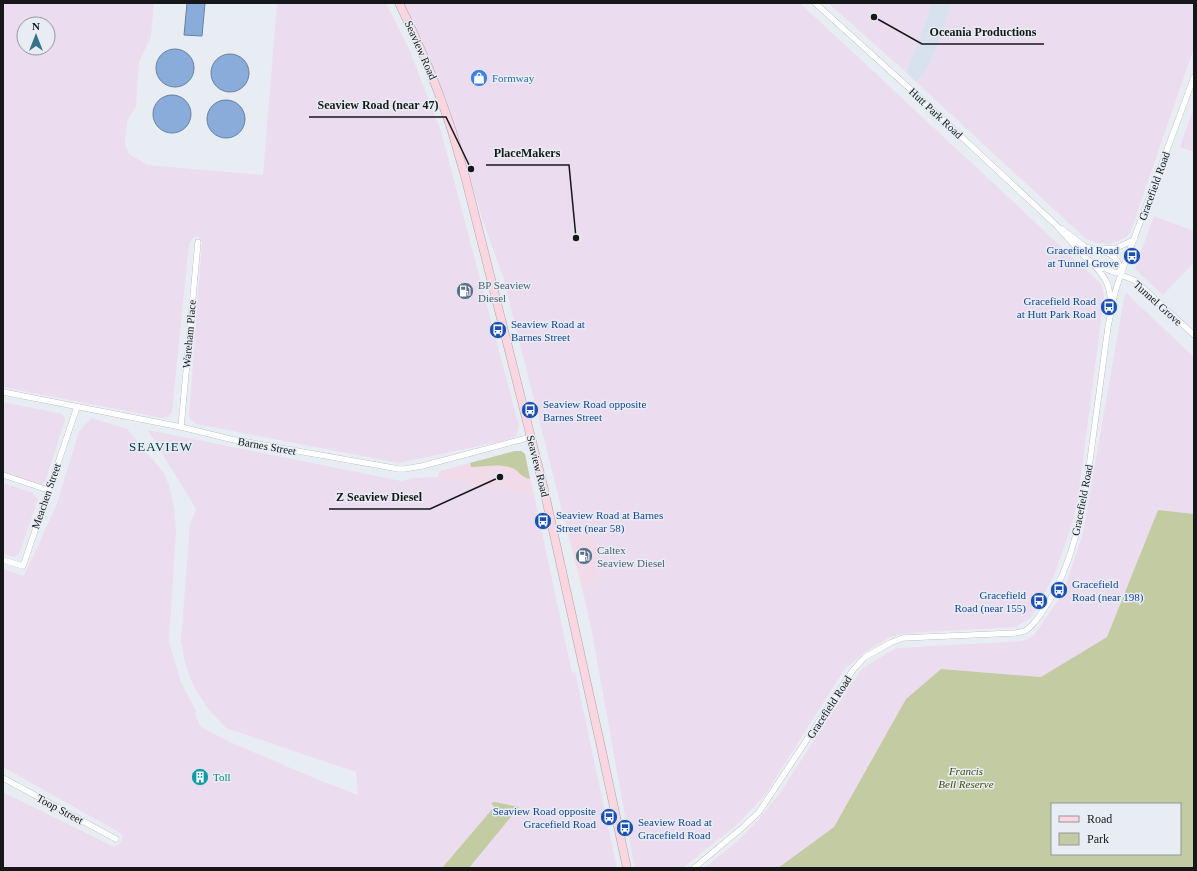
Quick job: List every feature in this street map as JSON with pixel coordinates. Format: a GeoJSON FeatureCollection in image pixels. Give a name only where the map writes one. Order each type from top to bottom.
{"type":"FeatureCollection","features":[{"type":"Feature","properties":{"kind":"main road","name":"Seaview Road"},"geometry":{"type":"LineString","coordinates":[[399,3],[430,71],[452,129],[465,176],[554,533],[627,868]]}},
{"type":"Feature","properties":{"kind":"street","name":"Hutt Park Road"},"geometry":{"type":"LineString","coordinates":[[815,3],[1055,224],[1085,247],[1108,253],[1114,257],[1118,262],[1121,273],[1116,273],[1092,263]]}},
{"type":"Feature","properties":{"kind":"street","name":"Gracefield Road"},"geometry":{"type":"LineString","coordinates":[[694,868],[759,812],[853,670],[866,657],[890,643],[903,638],[1016,633],[1024,631],[1033,624],[1045,608],[1056,590],[1080,525],[1112,307],[1121,273],[1194,77]]}},
{"type":"Feature","properties":{"kind":"street","name":"Hutt Park Road"},"geometry":{"type":"LineString","coordinates":[[1055,224],[1104,277],[1109,285],[1112,307]]}},
{"type":"Feature","properties":{"kind":"street","name":"Hutt Park Road"},"geometry":{"type":"LineString","coordinates":[[1093,249],[1116,248],[1134,240]]}},
{"type":"Feature","properties":{"kind":"street","name":"Wareham Place"},"geometry":{"type":"LineString","coordinates":[[181,427],[198,242]]}},
{"type":"Feature","properties":{"kind":"street","name":"Tunnel Grove"},"geometry":{"type":"LineString","coordinates":[[1121,273],[1142,286],[1194,335]]}},
{"type":"Feature","properties":{"kind":"street","name":"Barnes Street"},"geometry":{"type":"LineString","coordinates":[[3,392],[181,427],[230,439],[399,469],[422,466],[531,437]]}},
{"type":"Feature","properties":{"kind":"street","name":"Meachen Street"},"geometry":{"type":"LineString","coordinates":[[3,560],[23,566],[77,406]]}},
{"type":"Feature","properties":{"kind":"street"},"geometry":{"type":"LineString","coordinates":[[3,475],[48,490]]}},
{"type":"Feature","properties":{"kind":"street","name":"Toop Street"},"geometry":{"type":"LineString","coordinates":[[3,778],[116,839]]}},
{"type":"Feature","properties":{"kind":"shaded area"},"geometry":{"type":"Polygon","coordinates":[[[3,3],[154,3],[151,37],[139,62],[136,106],[127,121],[125,144],[129,154],[148,165],[263,175],[277,3],[386,3],[409,49],[441,131],[519,426],[516,436],[507,440],[399,463],[196,424],[189,416],[202,242],[197,236],[192,239],[189,244],[172,412],[168,417],[162,418],[3,387],[3,3]]]}},
{"type":"Feature","properties":{"kind":"shaded area"},"geometry":{"type":"Polygon","coordinates":[[[403,3],[800,3],[1102,286],[1104,297],[1078,499],[1072,524],[1054,576],[1034,613],[1030,618],[1016,627],[903,634],[890,637],[865,652],[844,670],[765,795],[741,821],[683,868],[635,868],[592,632],[583,592],[597,581],[601,570],[593,535],[567,530],[503,277],[483,221],[448,104],[423,42],[403,3]]]}},
{"type":"Feature","properties":{"kind":"shaded area"},"geometry":{"type":"Polygon","coordinates":[[[828,3],[931,3],[929,13],[906,72],[828,3]]]}},
{"type":"Feature","properties":{"kind":"shaded area"},"geometry":{"type":"Polygon","coordinates":[[[931,3],[951,3],[942,34],[927,69],[916,82],[906,72],[929,13],[931,3]]]}},
{"type":"Feature","properties":{"kind":"shaded area"},"geometry":{"type":"Polygon","coordinates":[[[951,3],[1194,3],[1194,48],[1130,233],[1126,237],[1111,244],[1097,243],[1086,239],[916,82],[927,69],[942,34],[951,3]]]}},
{"type":"Feature","properties":{"kind":"shaded area"},"geometry":{"type":"Polygon","coordinates":[[[1194,107],[1194,152],[1180,147],[1194,107]]]}},
{"type":"Feature","properties":{"kind":"shaded area"},"geometry":{"type":"Polygon","coordinates":[[[1154,216],[1194,231],[1194,262],[1163,295],[1135,269],[1154,216]]]}},
{"type":"Feature","properties":{"kind":"shaded area"},"geometry":{"type":"Polygon","coordinates":[[[1126,293],[1194,357],[1194,514],[1158,510],[1107,637],[1041,677],[941,669],[906,699],[834,827],[778,868],[704,868],[738,841],[759,819],[780,793],[861,670],[866,666],[896,648],[1022,641],[1034,635],[1063,593],[1083,533],[1126,293]]]}},
{"type":"Feature","properties":{"kind":"shaded area"},"geometry":{"type":"Polygon","coordinates":[[[3,402],[62,414],[64,417],[65,420],[45,482],[40,485],[3,474],[3,402]]]}},
{"type":"Feature","properties":{"kind":"shaded area"},"geometry":{"type":"Polygon","coordinates":[[[91,418],[127,429],[163,472],[169,485],[174,507],[176,531],[169,642],[181,682],[196,711],[195,714],[201,727],[232,743],[358,795],[356,772],[226,728],[209,710],[197,692],[190,678],[184,659],[181,640],[190,524],[196,509],[148,430],[401,481],[413,478],[433,477],[534,495],[572,673],[575,671],[617,868],[469,868],[519,807],[491,804],[494,807],[442,868],[3,868],[3,792],[112,846],[116,846],[122,840],[122,834],[3,767],[3,569],[24,576],[56,506],[79,432],[91,418]]]}},
{"type":"Feature","properties":{"kind":"shaded area"},"geometry":{"type":"Polygon","coordinates":[[[515,451],[521,451],[525,454],[534,495],[437,478],[440,471],[515,451]]]}},
{"type":"Feature","properties":{"kind":"shaded area"},"geometry":{"type":"Polygon","coordinates":[[[3,483],[33,493],[38,500],[19,554],[14,557],[3,553],[3,483]]]}},
{"type":"Feature","properties":{"kind":"shaded area"},"geometry":{"type":"Polygon","coordinates":[[[567,530],[593,535],[601,570],[597,581],[583,592],[567,530]]]}},
{"type":"Feature","properties":{"kind":"green space"},"geometry":{"type":"Polygon","coordinates":[[[515,451],[521,451],[525,454],[530,479],[524,477],[515,469],[507,467],[497,465],[471,467],[470,463],[515,451]]]}},
{"type":"Feature","properties":{"kind":"green space","name":"Francis Bell Reserve"},"geometry":{"type":"Polygon","coordinates":[[[1158,510],[1194,514],[1194,868],[778,868],[834,827],[906,699],[941,669],[1041,677],[1107,637],[1158,510]]]}},
{"type":"Feature","properties":{"kind":"green space"},"geometry":{"type":"Polygon","coordinates":[[[495,802],[519,807],[469,868],[442,868],[494,807],[491,803],[495,802]]]}},
{"type":"Feature","properties":{"kind":"water"},"geometry":{"type":"Polygon","coordinates":[[[187,3],[205,3],[202,36],[184,35],[187,3]]]}},
{"type":"Feature","properties":{"kind":"water"},"geometry":{"type":"Polygon","coordinates":[[[171,49],[179,49],[189,54],[193,61],[193,75],[189,82],[179,87],[171,87],[161,82],[159,79],[156,72],[156,64],[161,54],[164,52],[171,49]]]}},
{"type":"Feature","properties":{"kind":"water"},"geometry":{"type":"Polygon","coordinates":[[[226,54],[234,54],[244,59],[248,66],[248,80],[244,87],[234,92],[226,92],[216,87],[214,84],[211,77],[211,69],[216,59],[219,57],[226,54]]]}},
{"type":"Feature","properties":{"kind":"water"},"geometry":{"type":"Polygon","coordinates":[[[168,95],[176,95],[186,100],[190,107],[190,121],[186,128],[176,133],[168,133],[158,128],[156,125],[153,118],[153,110],[158,100],[161,98],[168,95]]]}},
{"type":"Feature","properties":{"kind":"water"},"geometry":{"type":"Polygon","coordinates":[[[222,100],[230,100],[240,105],[244,112],[244,126],[240,133],[230,138],[222,138],[212,133],[210,130],[207,123],[207,115],[212,105],[215,103],[222,100]]]}},
{"type":"Feature","properties":{"kind":"place","name":"Oceania Productions"},"geometry":{"type":"Point","coordinates":[874,17]}},
{"type":"Feature","properties":{"kind":"place","name":"Formway"},"geometry":{"type":"Point","coordinates":[479,78]}},
{"type":"Feature","properties":{"kind":"place","name":"Seaview Road (near 47)"},"geometry":{"type":"Point","coordinates":[471,169]}},
{"type":"Feature","properties":{"kind":"place","name":"PlaceMakers"},"geometry":{"type":"Point","coordinates":[576,238]}},
{"type":"Feature","properties":{"kind":"place","name":"Gracefield Road at Tunnel Grove"},"geometry":{"type":"Point","coordinates":[1132,256]}},
{"type":"Feature","properties":{"kind":"place","name":"BP Seaview Diesel"},"geometry":{"type":"Point","coordinates":[465,291]}},
{"type":"Feature","properties":{"kind":"place","name":"Gracefield Road at Hutt Park Road"},"geometry":{"type":"Point","coordinates":[1109,307]}},
{"type":"Feature","properties":{"kind":"place","name":"Seaview Road at Barnes Street"},"geometry":{"type":"Point","coordinates":[498,330]}},
{"type":"Feature","properties":{"kind":"place","name":"Seaview Road opposite Barnes Street"},"geometry":{"type":"Point","coordinates":[530,410]}},
{"type":"Feature","properties":{"kind":"place","name":"Z Seaview Diesel"},"geometry":{"type":"Point","coordinates":[500,477]}},
{"type":"Feature","properties":{"kind":"place","name":"Seaview Road at Barnes Street (near 58)"},"geometry":{"type":"Point","coordinates":[543,521]}},
{"type":"Feature","properties":{"kind":"place","name":"Caltex Seaview Diesel"},"geometry":{"type":"Point","coordinates":[584,556]}},
{"type":"Feature","properties":{"kind":"place","name":"Gracefield Road (near 198)"},"geometry":{"type":"Point","coordinates":[1059,590]}},
{"type":"Feature","properties":{"kind":"place","name":"Gracefield Road (near 155)"},"geometry":{"type":"Point","coordinates":[1039,601]}},
{"type":"Feature","properties":{"kind":"place","name":"Toll"},"geometry":{"type":"Point","coordinates":[200,777]}},
{"type":"Feature","properties":{"kind":"place","name":"Seaview Road opposite Gracefield Road"},"geometry":{"type":"Point","coordinates":[609,817]}},
{"type":"Feature","properties":{"kind":"place","name":"Seaview Road at Gracefield Road"},"geometry":{"type":"Point","coordinates":[625,828]}},
{"type":"Feature","properties":{"kind":"district","name":"SEAVIEW"},"geometry":{"type":"Point","coordinates":[161,446]}}]}
